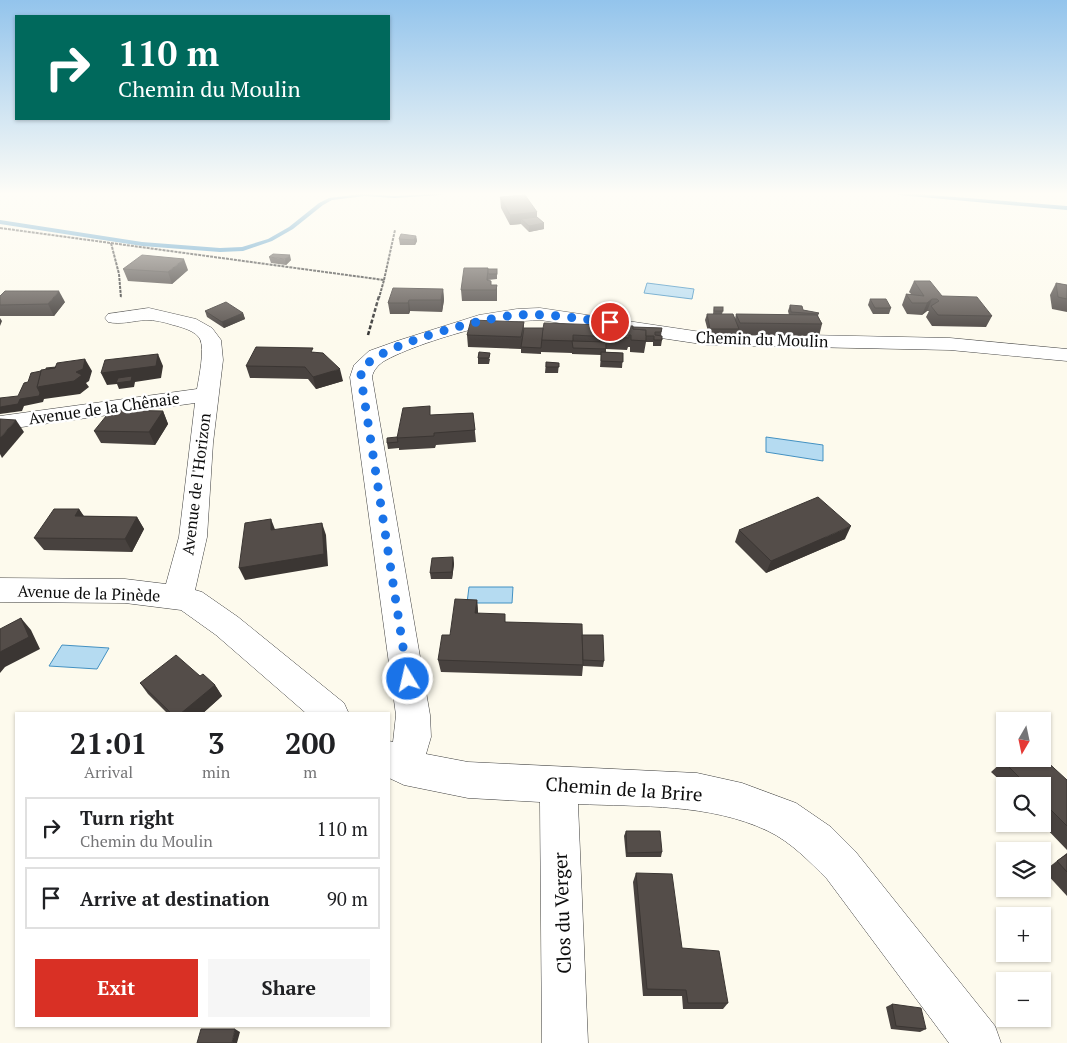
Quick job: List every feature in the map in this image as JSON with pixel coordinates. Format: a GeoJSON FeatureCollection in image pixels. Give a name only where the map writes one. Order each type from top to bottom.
{"type":"FeatureCollection","features":[{"type":"Feature","properties":{"kind":"street","name":"Avenue de l'Horizon"},"geometry":{"type":"LineString","coordinates":[[115,318],[149,314],[167,317],[189,323],[205,332],[211,340],[212,360],[193,537],[178,597]]}},
{"type":"Feature","properties":{"kind":"street","name":"Chemin du Moulin"},"geometry":{"type":"LineString","coordinates":[[369,363],[377,356],[404,345],[463,325],[499,317],[532,314],[610,322],[716,340],[950,344],[1067,355]]}},
{"type":"Feature","properties":{"kind":"street"},"geometry":{"type":"LineString","coordinates":[[369,363],[362,370],[361,378],[413,715],[413,737],[396,763]]}},
{"type":"Feature","properties":{"kind":"street","name":"Avenue de la Chênaie"},"geometry":{"type":"LineString","coordinates":[[0,423],[207,394]]}},
{"type":"Feature","properties":{"kind":"street","name":"Avenue de la Pinède"},"geometry":{"type":"LineString","coordinates":[[0,590],[125,591],[178,597]]}},
{"type":"Feature","properties":{"kind":"street"},"geometry":{"type":"LineString","coordinates":[[178,597],[191,601],[227,626],[330,712]]}},
{"type":"Feature","properties":{"kind":"street","name":"Chemin de la Brire"},"geometry":{"type":"LineString","coordinates":[[396,763],[468,780],[697,791],[742,802],[782,817],[818,841],[841,865],[978,1043]]}},
{"type":"Feature","properties":{"kind":"street","name":"Clos du Verger"},"geometry":{"type":"LineString","coordinates":[[558,783],[565,1043]]}},
{"type":"Feature","properties":{"kind":"path"},"geometry":{"type":"LineString","coordinates":[[115,318],[121,301],[119,274],[111,243],[384,280]]}},
{"type":"Feature","properties":{"kind":"path"},"geometry":{"type":"LineString","coordinates":[[369,363],[362,353],[384,280],[392,243]]}},
{"type":"Feature","properties":{"kind":"water"},"geometry":{"type":"Polygon","coordinates":[[[647,283],[694,289],[692,299],[644,293],[647,283]]]}},
{"type":"Feature","properties":{"kind":"water"},"geometry":{"type":"Polygon","coordinates":[[[766,437],[823,445],[823,461],[766,452],[766,437]]]}},
{"type":"Feature","properties":{"kind":"water"},"geometry":{"type":"Polygon","coordinates":[[[469,587],[513,587],[512,603],[467,603],[469,587]]]}},
{"type":"Feature","properties":{"kind":"water"},"geometry":{"type":"Polygon","coordinates":[[[62,645],[109,648],[97,669],[49,666],[62,645]]]}},
{"type":"Feature","properties":{"kind":"building"},"geometry":{"type":"Polygon","coordinates":[[[273,254],[290,255],[285,259],[269,257],[273,254]]]}},
{"type":"Feature","properties":{"kind":"building"},"geometry":{"type":"Polygon","coordinates":[[[142,255],[184,259],[168,272],[123,269],[142,255]]]}},
{"type":"Feature","properties":{"kind":"building"},"geometry":{"type":"Polygon","coordinates":[[[464,268],[488,268],[487,280],[491,281],[491,285],[497,285],[496,290],[461,290],[464,268]]]}},
{"type":"Feature","properties":{"kind":"building"},"geometry":{"type":"Polygon","coordinates":[[[488,269],[497,269],[497,274],[488,274],[488,269]]]}},
{"type":"Feature","properties":{"kind":"building"},"geometry":{"type":"Polygon","coordinates":[[[914,281],[930,281],[942,296],[977,297],[992,316],[938,315],[931,306],[939,301],[937,299],[932,299],[927,303],[912,303],[906,294],[924,296],[914,281]]]}},
{"type":"Feature","properties":{"kind":"building"},"geometry":{"type":"Polygon","coordinates":[[[1056,283],[1067,285],[1067,299],[1058,297],[1056,283]]]}},
{"type":"Feature","properties":{"kind":"building"},"geometry":{"type":"Polygon","coordinates":[[[393,288],[443,289],[441,300],[409,300],[408,303],[388,303],[393,288]]]}},
{"type":"Feature","properties":{"kind":"building"},"geometry":{"type":"Polygon","coordinates":[[[5,291],[59,291],[48,304],[0,305],[0,296],[5,291]]]}},
{"type":"Feature","properties":{"kind":"building"},"geometry":{"type":"Polygon","coordinates":[[[870,299],[886,299],[891,308],[875,308],[870,299]]]}},
{"type":"Feature","properties":{"kind":"building"},"geometry":{"type":"Polygon","coordinates":[[[226,302],[243,313],[222,322],[205,311],[226,302]]]}},
{"type":"Feature","properties":{"kind":"building"},"geometry":{"type":"Polygon","coordinates":[[[790,305],[802,306],[803,310],[819,313],[791,312],[790,305]]]}},
{"type":"Feature","properties":{"kind":"building"},"geometry":{"type":"Polygon","coordinates":[[[714,307],[723,307],[723,311],[714,311],[714,307]]]}},
{"type":"Feature","properties":{"kind":"building"},"geometry":{"type":"Polygon","coordinates":[[[707,314],[733,314],[739,329],[710,329],[707,314]]]}},
{"type":"Feature","properties":{"kind":"building"},"geometry":{"type":"Polygon","coordinates":[[[736,314],[817,315],[822,324],[740,323],[736,314]]]}},
{"type":"Feature","properties":{"kind":"building"},"geometry":{"type":"Polygon","coordinates":[[[471,320],[524,322],[521,337],[467,335],[471,320]]]}},
{"type":"Feature","properties":{"kind":"building"},"geometry":{"type":"Polygon","coordinates":[[[544,323],[633,326],[633,329],[646,330],[646,341],[631,340],[631,335],[629,335],[629,338],[573,335],[573,341],[541,340],[544,323]]]}},
{"type":"Feature","properties":{"kind":"building"},"geometry":{"type":"Polygon","coordinates":[[[633,327],[662,328],[661,332],[655,332],[655,335],[662,336],[662,340],[654,340],[654,336],[646,336],[646,330],[633,329],[633,327]]]}},
{"type":"Feature","properties":{"kind":"building"},"geometry":{"type":"Polygon","coordinates":[[[524,328],[543,328],[541,348],[521,347],[524,328]]]}},
{"type":"Feature","properties":{"kind":"building"},"geometry":{"type":"Polygon","coordinates":[[[572,341],[606,342],[606,349],[573,348],[572,341]]]}},
{"type":"Feature","properties":{"kind":"building"},"geometry":{"type":"Polygon","coordinates":[[[256,347],[313,348],[311,352],[323,353],[340,369],[313,377],[305,367],[246,366],[256,347]]]}},
{"type":"Feature","properties":{"kind":"building"},"geometry":{"type":"Polygon","coordinates":[[[479,352],[490,353],[489,358],[478,358],[479,352]]]}},
{"type":"Feature","properties":{"kind":"building"},"geometry":{"type":"Polygon","coordinates":[[[601,352],[623,353],[623,362],[601,361],[601,352]]]}},
{"type":"Feature","properties":{"kind":"building"},"geometry":{"type":"Polygon","coordinates":[[[158,354],[156,366],[101,373],[105,360],[158,354]]]}},
{"type":"Feature","properties":{"kind":"building"},"geometry":{"type":"Polygon","coordinates":[[[85,359],[83,369],[76,372],[82,375],[74,381],[37,387],[41,370],[55,368],[57,363],[85,359]]]}},
{"type":"Feature","properties":{"kind":"building"},"geometry":{"type":"Polygon","coordinates":[[[546,362],[559,363],[559,367],[546,367],[546,362]]]}},
{"type":"Feature","properties":{"kind":"building"},"geometry":{"type":"Polygon","coordinates":[[[41,371],[37,387],[40,393],[39,396],[20,399],[18,404],[0,407],[0,398],[18,396],[24,383],[28,382],[31,373],[41,371]]]}},
{"type":"Feature","properties":{"kind":"building"},"geometry":{"type":"Polygon","coordinates":[[[132,376],[131,381],[116,383],[118,378],[132,376]]]}},
{"type":"Feature","properties":{"kind":"building"},"geometry":{"type":"Polygon","coordinates":[[[430,406],[430,415],[473,413],[475,430],[434,433],[434,436],[397,438],[403,408],[430,406]]]}},
{"type":"Feature","properties":{"kind":"building"},"geometry":{"type":"Polygon","coordinates":[[[111,410],[163,411],[149,432],[94,431],[111,410]]]}},
{"type":"Feature","properties":{"kind":"building"},"geometry":{"type":"Polygon","coordinates":[[[0,419],[16,420],[0,438],[0,419]]]}},
{"type":"Feature","properties":{"kind":"building"},"geometry":{"type":"Polygon","coordinates":[[[397,437],[398,442],[387,443],[387,438],[397,437]]]}},
{"type":"Feature","properties":{"kind":"building"},"geometry":{"type":"Polygon","coordinates":[[[818,497],[851,526],[771,561],[739,530],[818,497]]]}},
{"type":"Feature","properties":{"kind":"building"},"geometry":{"type":"Polygon","coordinates":[[[54,509],[79,509],[75,516],[137,517],[125,539],[34,538],[54,509]]]}},
{"type":"Feature","properties":{"kind":"building"},"geometry":{"type":"Polygon","coordinates":[[[271,519],[271,530],[322,523],[324,554],[239,568],[245,523],[271,519]]]}},
{"type":"Feature","properties":{"kind":"building"},"geometry":{"type":"Polygon","coordinates":[[[453,557],[452,572],[430,573],[432,558],[453,557]]]}},
{"type":"Feature","properties":{"kind":"building"},"geometry":{"type":"Polygon","coordinates":[[[455,599],[477,600],[475,613],[505,614],[505,622],[582,624],[583,665],[438,660],[442,635],[450,635],[455,599]]]}},
{"type":"Feature","properties":{"kind":"building"},"geometry":{"type":"Polygon","coordinates":[[[21,618],[29,637],[0,652],[0,629],[21,618]]]}},
{"type":"Feature","properties":{"kind":"building"},"geometry":{"type":"Polygon","coordinates":[[[582,635],[603,635],[604,661],[583,660],[582,635]]]}},
{"type":"Feature","properties":{"kind":"building"},"geometry":{"type":"Polygon","coordinates":[[[176,655],[200,676],[203,674],[215,685],[182,712],[170,712],[140,683],[176,655]]]}},
{"type":"Feature","properties":{"kind":"building"},"geometry":{"type":"Polygon","coordinates":[[[1051,765],[1067,780],[1067,826],[1051,810],[1051,777],[1019,777],[1010,768],[1051,768],[1051,765]]]}},
{"type":"Feature","properties":{"kind":"building"},"geometry":{"type":"Polygon","coordinates":[[[626,831],[660,831],[662,852],[627,853],[626,831]]]}},
{"type":"Feature","properties":{"kind":"building"},"geometry":{"type":"Polygon","coordinates":[[[1067,854],[1067,872],[1057,861],[1067,854]]]}},
{"type":"Feature","properties":{"kind":"building"},"geometry":{"type":"Polygon","coordinates":[[[636,873],[672,874],[682,948],[719,951],[728,1003],[688,1003],[686,990],[647,989],[636,873]]]}},
{"type":"Feature","properties":{"kind":"building"},"geometry":{"type":"Polygon","coordinates":[[[892,1004],[921,1008],[926,1029],[896,1026],[892,1004]]]}},
{"type":"Feature","properties":{"kind":"building"},"geometry":{"type":"Polygon","coordinates":[[[201,1029],[235,1029],[232,1043],[197,1043],[201,1029]]]}},
{"type":"Feature","properties":{"kind":"waterway"},"geometry":{"type":"LineString","coordinates":[[133,243],[220,250],[243,249],[262,243]]}},
{"type":"Feature","properties":{"kind":"route"},"geometry":{"type":"LineString","coordinates":[[408,679],[361,378],[362,370],[377,356],[404,345],[463,325],[499,317],[540,314],[610,322]]}}]}
